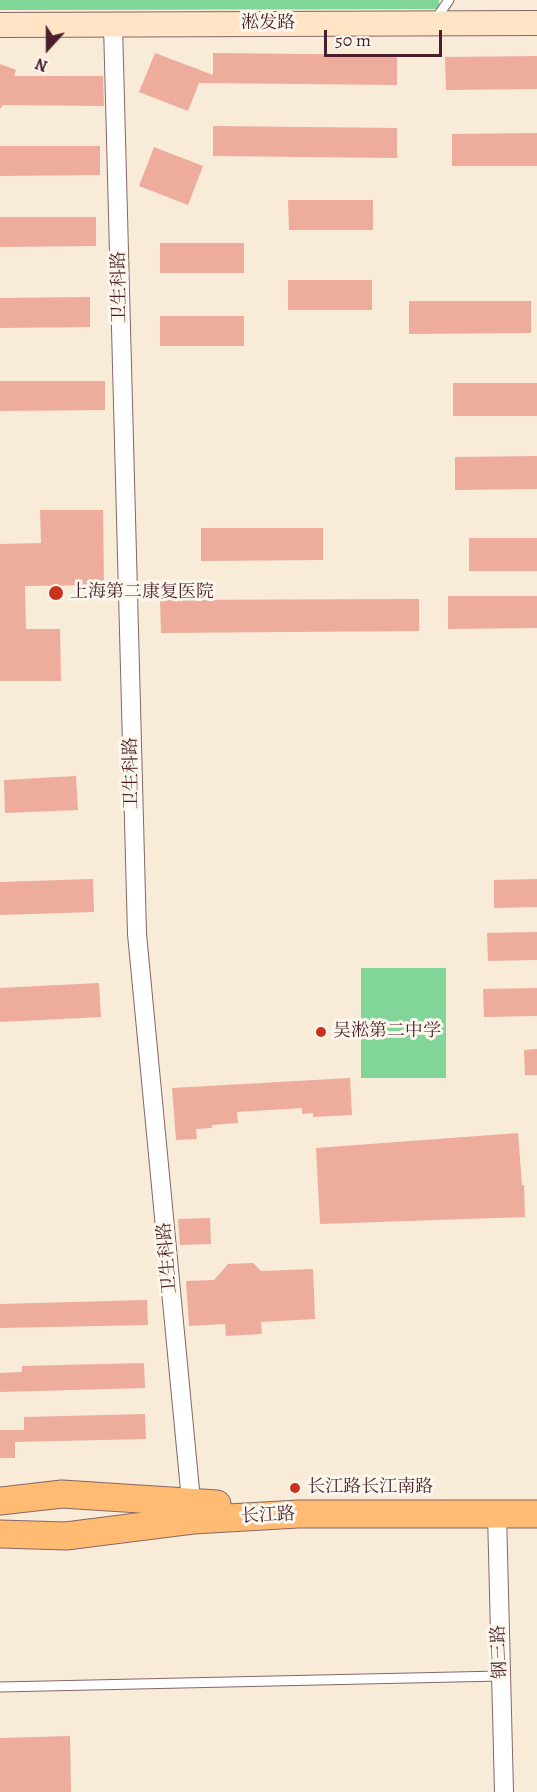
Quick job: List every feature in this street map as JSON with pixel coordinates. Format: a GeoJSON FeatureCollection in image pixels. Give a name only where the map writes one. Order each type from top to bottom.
{"type":"FeatureCollection","features":[{"type":"Feature","properties":{"kind":"main road"},"geometry":{"type":"LineString","coordinates":[[0,1502],[62,1494],[192,1511]]}},
{"type":"Feature","properties":{"kind":"main road","name":"长江路"},"geometry":{"type":"LineString","coordinates":[[192,1511],[245,1505],[298,1514],[537,1514]]}},
{"type":"Feature","properties":{"kind":"main road"},"geometry":{"type":"LineString","coordinates":[[0,1534],[66,1536],[192,1511]]}},
{"type":"Feature","properties":{"kind":"street","name":"淞发路"},"geometry":{"type":"LineString","coordinates":[[0,25],[537,23]]}},
{"type":"Feature","properties":{"kind":"street","name":"卫生科路"},"geometry":{"type":"LineString","coordinates":[[113,25],[136,934],[192,1511]]}},
{"type":"Feature","properties":{"kind":"street","name":"钢三路"},"geometry":{"type":"LineString","coordinates":[[497,1513],[504,1792]]}},
{"type":"Feature","properties":{"kind":"lane"},"geometry":{"type":"LineString","coordinates":[[433,23],[450,0]]}},
{"type":"Feature","properties":{"kind":"lane"},"geometry":{"type":"LineString","coordinates":[[0,1688],[501,1676]]}},
{"type":"Feature","properties":{"kind":"green space"},"geometry":{"type":"Polygon","coordinates":[[[0,0],[439,0],[440,9],[0,10],[0,0]]]}},
{"type":"Feature","properties":{"kind":"green space"},"geometry":{"type":"Polygon","coordinates":[[[361,968],[446,968],[446,1078],[361,1078],[361,968]]]}},
{"type":"Feature","properties":{"kind":"building"},"geometry":{"type":"Polygon","coordinates":[[[155,53],[213,75],[213,53],[397,55],[397,85],[199,83],[188,111],[139,92],[155,53]]]}},
{"type":"Feature","properties":{"kind":"building"},"geometry":{"type":"Polygon","coordinates":[[[537,56],[537,89],[446,90],[445,57],[537,56]]]}},
{"type":"Feature","properties":{"kind":"building"},"geometry":{"type":"Polygon","coordinates":[[[0,64],[16,70],[14,76],[103,76],[104,106],[3,105],[0,109],[0,64]]]}},
{"type":"Feature","properties":{"kind":"building"},"geometry":{"type":"Polygon","coordinates":[[[213,126],[397,128],[397,158],[213,156],[213,126]]]}},
{"type":"Feature","properties":{"kind":"building"},"geometry":{"type":"Polygon","coordinates":[[[537,133],[537,166],[452,166],[452,134],[537,133]]]}},
{"type":"Feature","properties":{"kind":"building"},"geometry":{"type":"Polygon","coordinates":[[[0,146],[100,146],[100,175],[0,176],[0,146]]]}},
{"type":"Feature","properties":{"kind":"building"},"geometry":{"type":"Polygon","coordinates":[[[154,147],[203,166],[188,205],[139,186],[154,147]]]}},
{"type":"Feature","properties":{"kind":"building"},"geometry":{"type":"Polygon","coordinates":[[[288,200],[373,200],[373,230],[289,230],[288,200]]]}},
{"type":"Feature","properties":{"kind":"building"},"geometry":{"type":"Polygon","coordinates":[[[0,217],[96,217],[96,246],[0,247],[0,217]]]}},
{"type":"Feature","properties":{"kind":"building"},"geometry":{"type":"Polygon","coordinates":[[[160,243],[244,243],[244,273],[160,273],[160,243]]]}},
{"type":"Feature","properties":{"kind":"building"},"geometry":{"type":"Polygon","coordinates":[[[288,280],[372,280],[372,310],[288,310],[288,280]]]}},
{"type":"Feature","properties":{"kind":"building"},"geometry":{"type":"Polygon","coordinates":[[[90,297],[90,327],[0,328],[0,298],[90,297]]]}},
{"type":"Feature","properties":{"kind":"building"},"geometry":{"type":"Polygon","coordinates":[[[409,301],[531,301],[531,333],[409,334],[409,301]]]}},
{"type":"Feature","properties":{"kind":"building"},"geometry":{"type":"Polygon","coordinates":[[[160,316],[244,316],[244,346],[160,346],[160,316]]]}},
{"type":"Feature","properties":{"kind":"building"},"geometry":{"type":"Polygon","coordinates":[[[0,381],[105,381],[105,410],[0,411],[0,381]]]}},
{"type":"Feature","properties":{"kind":"building"},"geometry":{"type":"Polygon","coordinates":[[[453,383],[537,383],[537,416],[453,416],[453,383]]]}},
{"type":"Feature","properties":{"kind":"building"},"geometry":{"type":"Polygon","coordinates":[[[537,456],[537,489],[455,490],[455,457],[537,456]]]}},
{"type":"Feature","properties":{"kind":"building"},"geometry":{"type":"Polygon","coordinates":[[[40,510],[103,510],[104,585],[25,586],[26,629],[60,629],[61,681],[0,681],[0,544],[41,543],[40,510]]]}},
{"type":"Feature","properties":{"kind":"building"},"geometry":{"type":"Polygon","coordinates":[[[201,528],[323,528],[323,560],[201,561],[201,528]]]}},
{"type":"Feature","properties":{"kind":"building"},"geometry":{"type":"Polygon","coordinates":[[[469,538],[537,538],[537,571],[469,571],[469,538]]]}},
{"type":"Feature","properties":{"kind":"building"},"geometry":{"type":"Polygon","coordinates":[[[448,596],[537,596],[537,628],[448,629],[448,596]]]}},
{"type":"Feature","properties":{"kind":"building"},"geometry":{"type":"Polygon","coordinates":[[[419,599],[419,631],[161,633],[160,600],[419,599]]]}},
{"type":"Feature","properties":{"kind":"building"},"geometry":{"type":"Polygon","coordinates":[[[76,776],[78,810],[5,813],[4,780],[76,776]]]}},
{"type":"Feature","properties":{"kind":"building"},"geometry":{"type":"Polygon","coordinates":[[[93,879],[94,912],[0,915],[0,882],[93,879]]]}},
{"type":"Feature","properties":{"kind":"building"},"geometry":{"type":"Polygon","coordinates":[[[537,879],[537,907],[494,908],[494,880],[537,879]]]}},
{"type":"Feature","properties":{"kind":"building"},"geometry":{"type":"Polygon","coordinates":[[[537,932],[537,960],[488,961],[487,933],[537,932]]]}},
{"type":"Feature","properties":{"kind":"building"},"geometry":{"type":"Polygon","coordinates":[[[99,983],[101,1017],[0,1022],[0,988],[99,983]]]}},
{"type":"Feature","properties":{"kind":"building"},"geometry":{"type":"Polygon","coordinates":[[[537,988],[537,1016],[484,1017],[483,989],[537,988]]]}},
{"type":"Feature","properties":{"kind":"building"},"geometry":{"type":"Polygon","coordinates":[[[537,1049],[537,1075],[525,1075],[524,1050],[537,1049]]]}},
{"type":"Feature","properties":{"kind":"building"},"geometry":{"type":"Polygon","coordinates":[[[350,1078],[352,1115],[313,1117],[313,1113],[302,1114],[302,1108],[237,1112],[238,1123],[196,1129],[197,1139],[176,1140],[172,1088],[350,1078]]]}},
{"type":"Feature","properties":{"kind":"building"},"geometry":{"type":"Polygon","coordinates":[[[518,1133],[525,1217],[320,1224],[316,1148],[518,1133]]]}},
{"type":"Feature","properties":{"kind":"building"},"geometry":{"type":"Polygon","coordinates":[[[210,1218],[211,1244],[180,1245],[178,1219],[210,1218]]]}},
{"type":"Feature","properties":{"kind":"building"},"geometry":{"type":"Polygon","coordinates":[[[253,1263],[261,1271],[313,1269],[315,1319],[261,1322],[262,1334],[226,1336],[225,1324],[189,1326],[186,1281],[214,1280],[228,1264],[253,1263]]]}},
{"type":"Feature","properties":{"kind":"building"},"geometry":{"type":"Polygon","coordinates":[[[147,1300],[148,1325],[0,1328],[0,1304],[147,1300]]]}},
{"type":"Feature","properties":{"kind":"building"},"geometry":{"type":"Polygon","coordinates":[[[144,1363],[145,1388],[0,1392],[0,1373],[22,1372],[22,1366],[144,1363]]]}},
{"type":"Feature","properties":{"kind":"building"},"geometry":{"type":"Polygon","coordinates":[[[145,1414],[146,1439],[15,1442],[15,1458],[0,1458],[0,1430],[24,1430],[24,1417],[145,1414]]]}},
{"type":"Feature","properties":{"kind":"building"},"geometry":{"type":"Polygon","coordinates":[[[70,1736],[71,1792],[0,1792],[0,1738],[70,1736]]]}},
{"type":"Feature","properties":{"kind":"place","name":"上海第二康复医院"},"geometry":{"type":"Point","coordinates":[56,593]}},
{"type":"Feature","properties":{"kind":"place","name":"吴淞第二中学"},"geometry":{"type":"Point","coordinates":[321,1032]}},
{"type":"Feature","properties":{"kind":"place","name":"长江路长江南路"},"geometry":{"type":"Point","coordinates":[295,1488]}}]}
